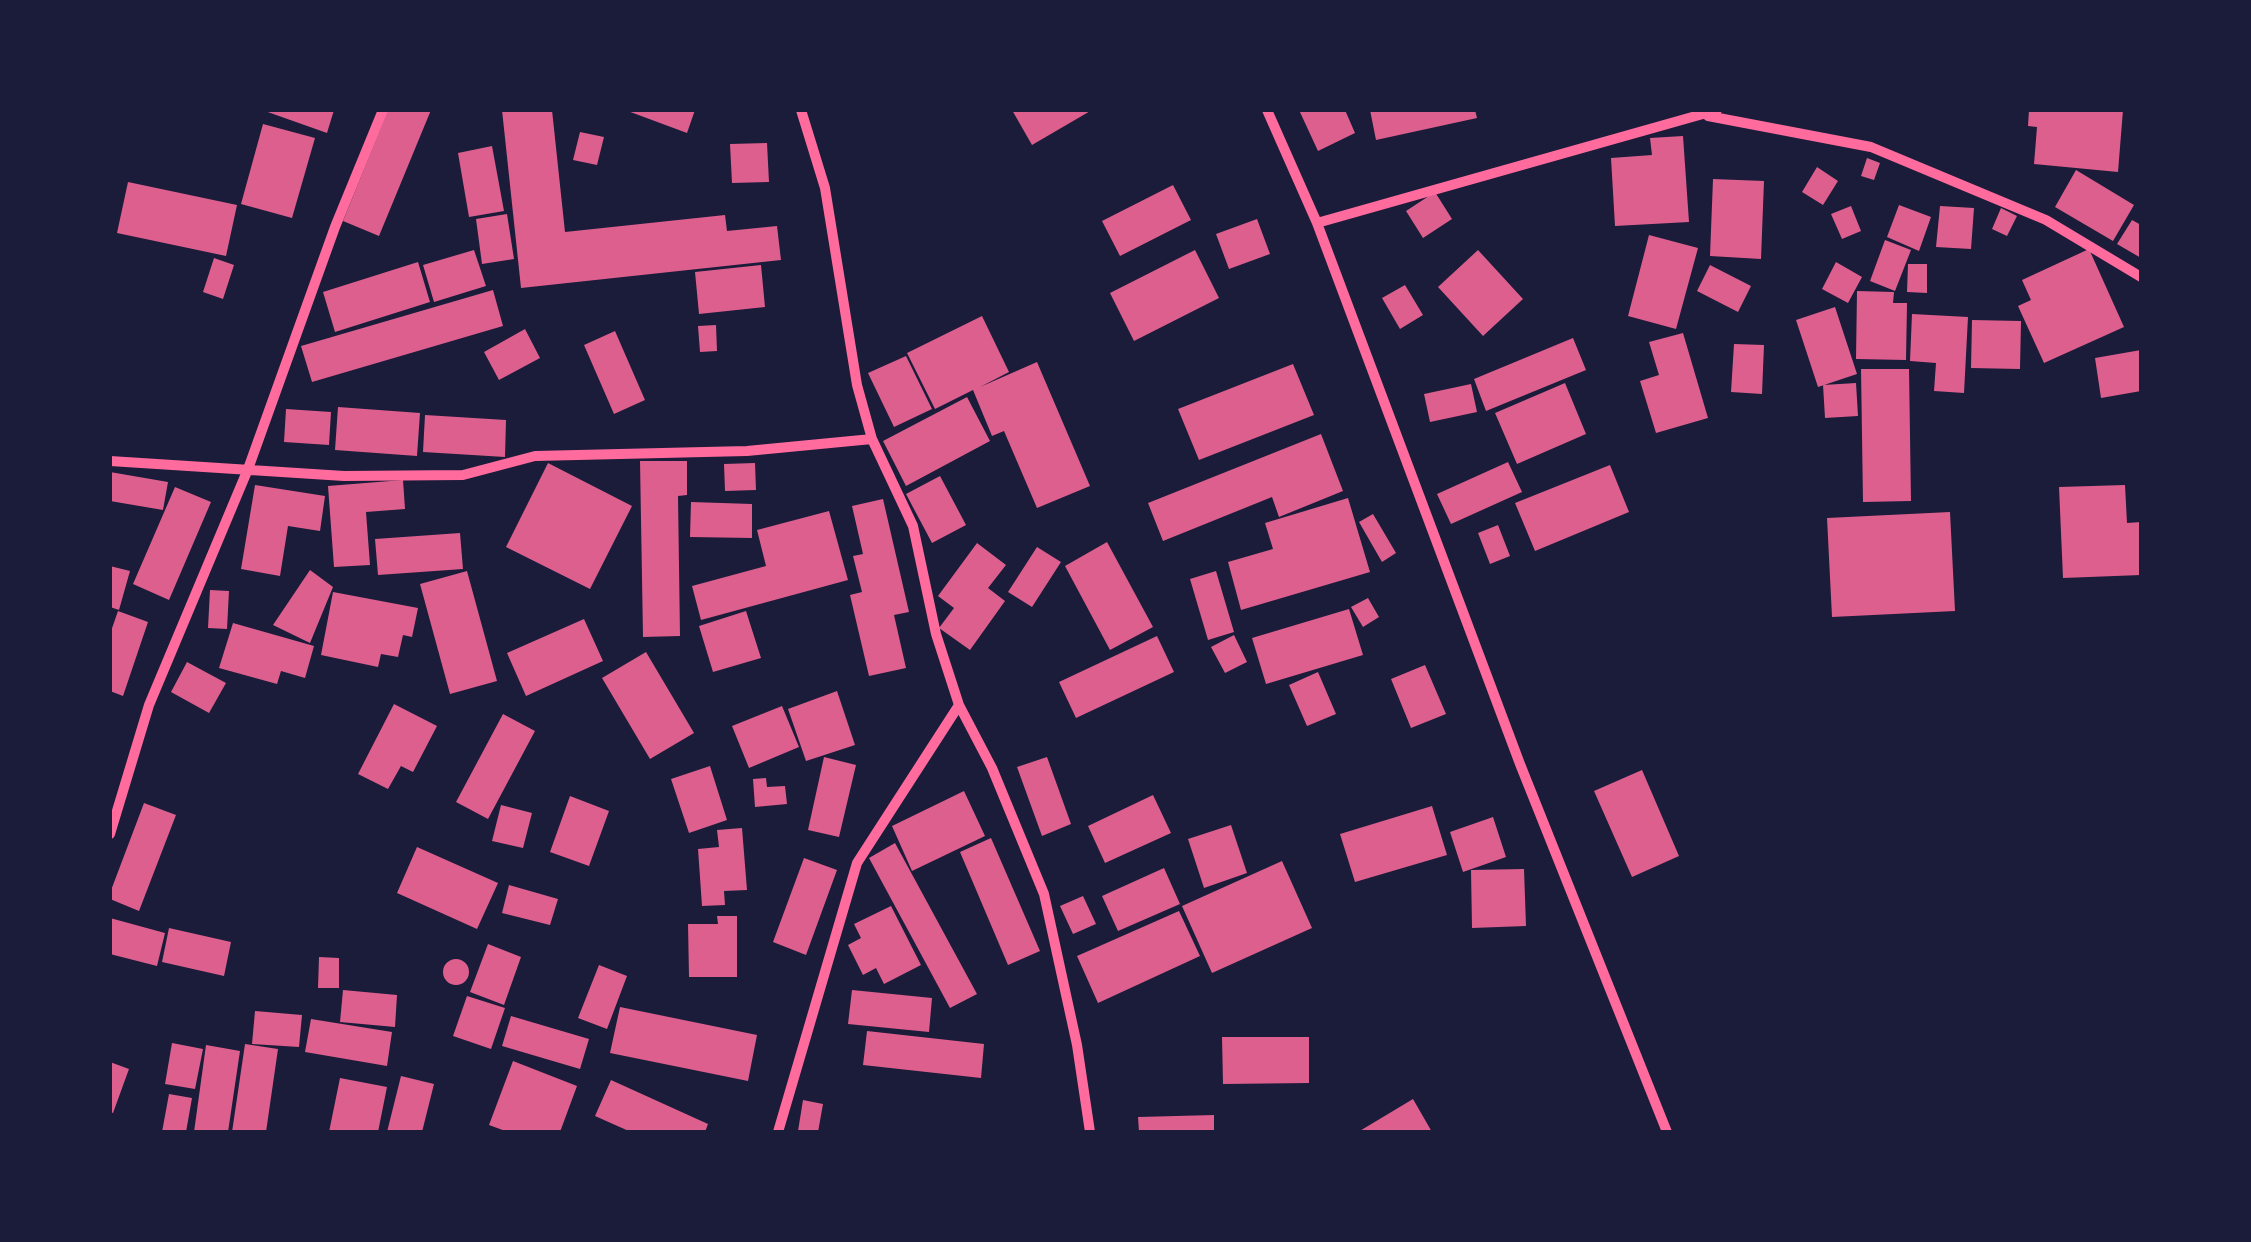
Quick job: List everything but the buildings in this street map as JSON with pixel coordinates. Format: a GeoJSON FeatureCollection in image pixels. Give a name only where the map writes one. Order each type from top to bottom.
{"type":"FeatureCollection","features":[{"type":"Feature","properties":{"kind":"street"},"geometry":{"type":"LineString","coordinates":[[110,834],[149,705],[248,469],[334,227],[383,110]]}},
{"type":"Feature","properties":{"kind":"street"},"geometry":{"type":"LineString","coordinates":[[801,110],[825,188],[857,385],[872,438],[913,526],[936,634],[959,705],[992,768],[1044,894],[1090,1132]]}},
{"type":"Feature","properties":{"kind":"street"},"geometry":{"type":"LineString","coordinates":[[1267,110],[1316,223],[1520,764],[1667,1132]]}},
{"type":"Feature","properties":{"kind":"street"},"geometry":{"type":"LineString","coordinates":[[1316,223],[1712,113],[1870,147],[2046,220],[2141,277]]}},
{"type":"Feature","properties":{"kind":"street"},"geometry":{"type":"LineString","coordinates":[[110,461],[344,476],[463,475],[536,456],[747,451],[872,438]]}},
{"type":"Feature","properties":{"kind":"street"},"geometry":{"type":"LineString","coordinates":[[778,1132],[858,863],[959,705]]}}]}
